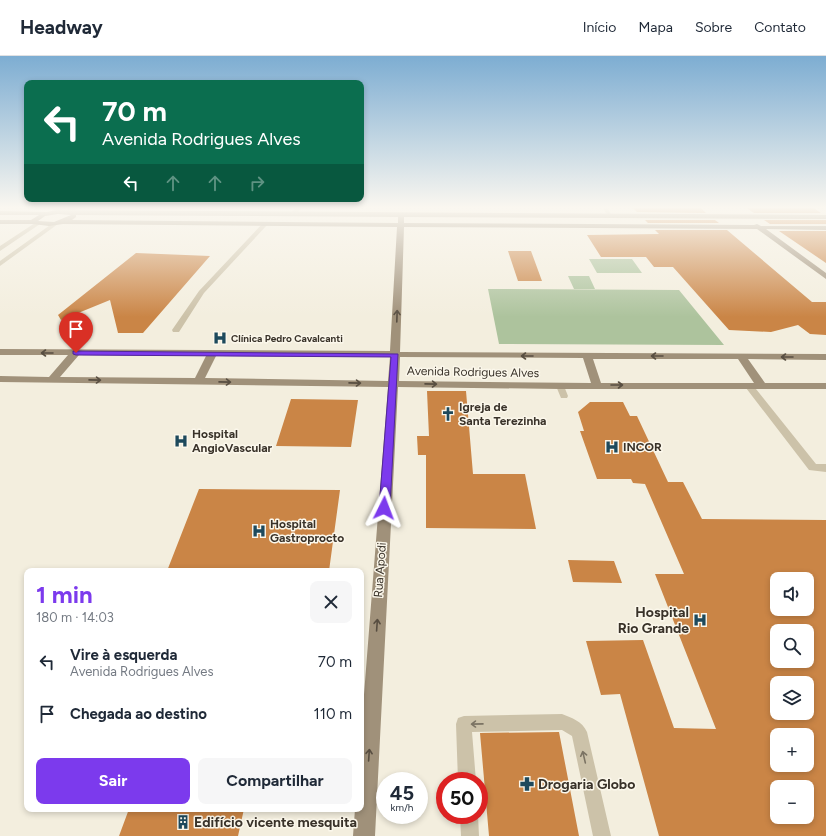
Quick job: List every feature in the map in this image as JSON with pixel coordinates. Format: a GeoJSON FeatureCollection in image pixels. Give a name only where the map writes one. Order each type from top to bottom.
{"type":"FeatureCollection","features":[{"type":"Feature","properties":{"kind":"street"},"geometry":{"type":"LineString","coordinates":[[0,264],[29,243]]}},
{"type":"Feature","properties":{"kind":"street","name":"Rua Apodi"},"geometry":{"type":"LineString","coordinates":[[364,836],[395,355],[400,243]]}},
{"type":"Feature","properties":{"kind":"street"},"geometry":{"type":"LineString","coordinates":[[781,243],[826,277]]}},
{"type":"Feature","properties":{"kind":"street","name":"Avenida Rodrigues Alves"},"geometry":{"type":"LineString","coordinates":[[0,352],[826,357]]}},
{"type":"Feature","properties":{"kind":"street"},"geometry":{"type":"LineString","coordinates":[[51,380],[76,353]]}},
{"type":"Feature","properties":{"kind":"street"},"geometry":{"type":"LineString","coordinates":[[198,382],[212,354]]}},
{"type":"Feature","properties":{"kind":"street"},"geometry":{"type":"LineString","coordinates":[[587,356],[597,385]]}},
{"type":"Feature","properties":{"kind":"street"},"geometry":{"type":"LineString","coordinates":[[740,356],[762,386]]}},
{"type":"Feature","properties":{"kind":"street","name":"Avenida Rodrigues Alves"},"geometry":{"type":"LineString","coordinates":[[0,379],[560,386],[826,386]]}},
{"type":"Feature","properties":{"kind":"lane"},"geometry":{"type":"LineString","coordinates":[[176,330],[201,292],[247,243]]}},
{"type":"Feature","properties":{"kind":"lane"},"geometry":{"type":"LineString","coordinates":[[560,386],[564,396]]}},
{"type":"Feature","properties":{"kind":"lane"},"geometry":{"type":"LineString","coordinates":[[749,386],[813,467],[826,468]]}},
{"type":"Feature","properties":{"kind":"lane"},"geometry":{"type":"LineString","coordinates":[[467,772],[464,724],[562,722],[572,726],[579,732],[602,836]]}},
{"type":"Feature","properties":{"kind":"lane"},"geometry":{"type":"LineString","coordinates":[[469,824],[470,836]]}},
{"type":"Feature","properties":{"kind":"green space"},"geometry":{"type":"Polygon","coordinates":[[[589,259],[632,259],[642,273],[597,273],[589,259]]]}},
{"type":"Feature","properties":{"kind":"green space"},"geometry":{"type":"Polygon","coordinates":[[[568,276],[589,276],[595,289],[574,289],[568,276]]]}},
{"type":"Feature","properties":{"kind":"green space"},"geometry":{"type":"Polygon","coordinates":[[[488,289],[679,290],[724,345],[499,344],[488,289]]]}},
{"type":"Feature","properties":{"kind":"building"},"geometry":{"type":"Polygon","coordinates":[[[592,243],[743,243],[812,302],[826,302],[826,335],[810,334],[798,325],[771,332],[729,330],[673,267],[654,267],[646,257],[601,257],[592,243]]]}},
{"type":"Feature","properties":{"kind":"building"},"geometry":{"type":"Polygon","coordinates":[[[797,243],[826,243],[826,263],[797,243]]]}},
{"type":"Feature","properties":{"kind":"building"},"geometry":{"type":"Polygon","coordinates":[[[508,251],[531,251],[542,281],[518,281],[508,251]]]}},
{"type":"Feature","properties":{"kind":"building"},"geometry":{"type":"Polygon","coordinates":[[[136,253],[210,256],[143,333],[118,333],[110,300],[61,320],[58,315],[136,253]]]}},
{"type":"Feature","properties":{"kind":"building"},"geometry":{"type":"Polygon","coordinates":[[[427,391],[466,391],[473,474],[525,474],[536,529],[426,528],[426,455],[418,455],[417,436],[429,436],[427,391]]]}},
{"type":"Feature","properties":{"kind":"building"},"geometry":{"type":"Polygon","coordinates":[[[291,399],[358,400],[351,447],[276,446],[291,399]]]}},
{"type":"Feature","properties":{"kind":"building"},"geometry":{"type":"Polygon","coordinates":[[[590,402],[623,402],[630,416],[637,416],[668,482],[683,482],[702,519],[826,520],[826,836],[659,836],[620,694],[601,695],[586,641],[643,640],[674,728],[716,729],[655,574],[684,574],[645,484],[633,483],[631,479],[597,479],[580,431],[584,431],[578,412],[590,402]]]}},
{"type":"Feature","properties":{"kind":"building","name":"Hospital Gastroprocto"},"geometry":{"type":"Polygon","coordinates":[[[199,489],[340,490],[329,568],[168,568],[199,489]]]}},
{"type":"Feature","properties":{"kind":"building"},"geometry":{"type":"Polygon","coordinates":[[[568,560],[614,561],[622,583],[573,582],[568,560]]]}},
{"type":"Feature","properties":{"kind":"building","name":"Drogaria Globo"},"geometry":{"type":"Polygon","coordinates":[[[559,732],[579,836],[489,836],[488,772],[483,772],[480,733],[559,732]]]}},
{"type":"Feature","properties":{"kind":"building","name":"Edifício vicente mesquita"},"geometry":{"type":"Polygon","coordinates":[[[128,812],[243,812],[238,836],[119,836],[128,812]]]}},
{"type":"Feature","properties":{"kind":"place","name":"Clínica Pedro Cavalcanti"},"geometry":{"type":"Point","coordinates":[220,338]}},
{"type":"Feature","properties":{"kind":"place","name":"Igreja de Santa Terezinha"},"geometry":{"type":"Point","coordinates":[448,414]}},
{"type":"Feature","properties":{"kind":"place","name":"Hospital AngioVascular"},"geometry":{"type":"Point","coordinates":[181,441]}},
{"type":"Feature","properties":{"kind":"place","name":"INCOR"},"geometry":{"type":"Point","coordinates":[612,447]}},
{"type":"Feature","properties":{"kind":"place","name":"Hospital Gastroprocto"},"geometry":{"type":"Point","coordinates":[259,531]}},
{"type":"Feature","properties":{"kind":"place","name":"Hospital Rio Grande"},"geometry":{"type":"Point","coordinates":[700,620]}},
{"type":"Feature","properties":{"kind":"place","name":"Drogaria Globo"},"geometry":{"type":"Point","coordinates":[527,784]}},
{"type":"Feature","properties":{"kind":"place","name":"Edifício vicente mesquita"},"geometry":{"type":"Point","coordinates":[183,822]}},
{"type":"Feature","properties":{"kind":"route"},"geometry":{"type":"LineString","coordinates":[[76,353],[395,355],[384,508]]}}]}
